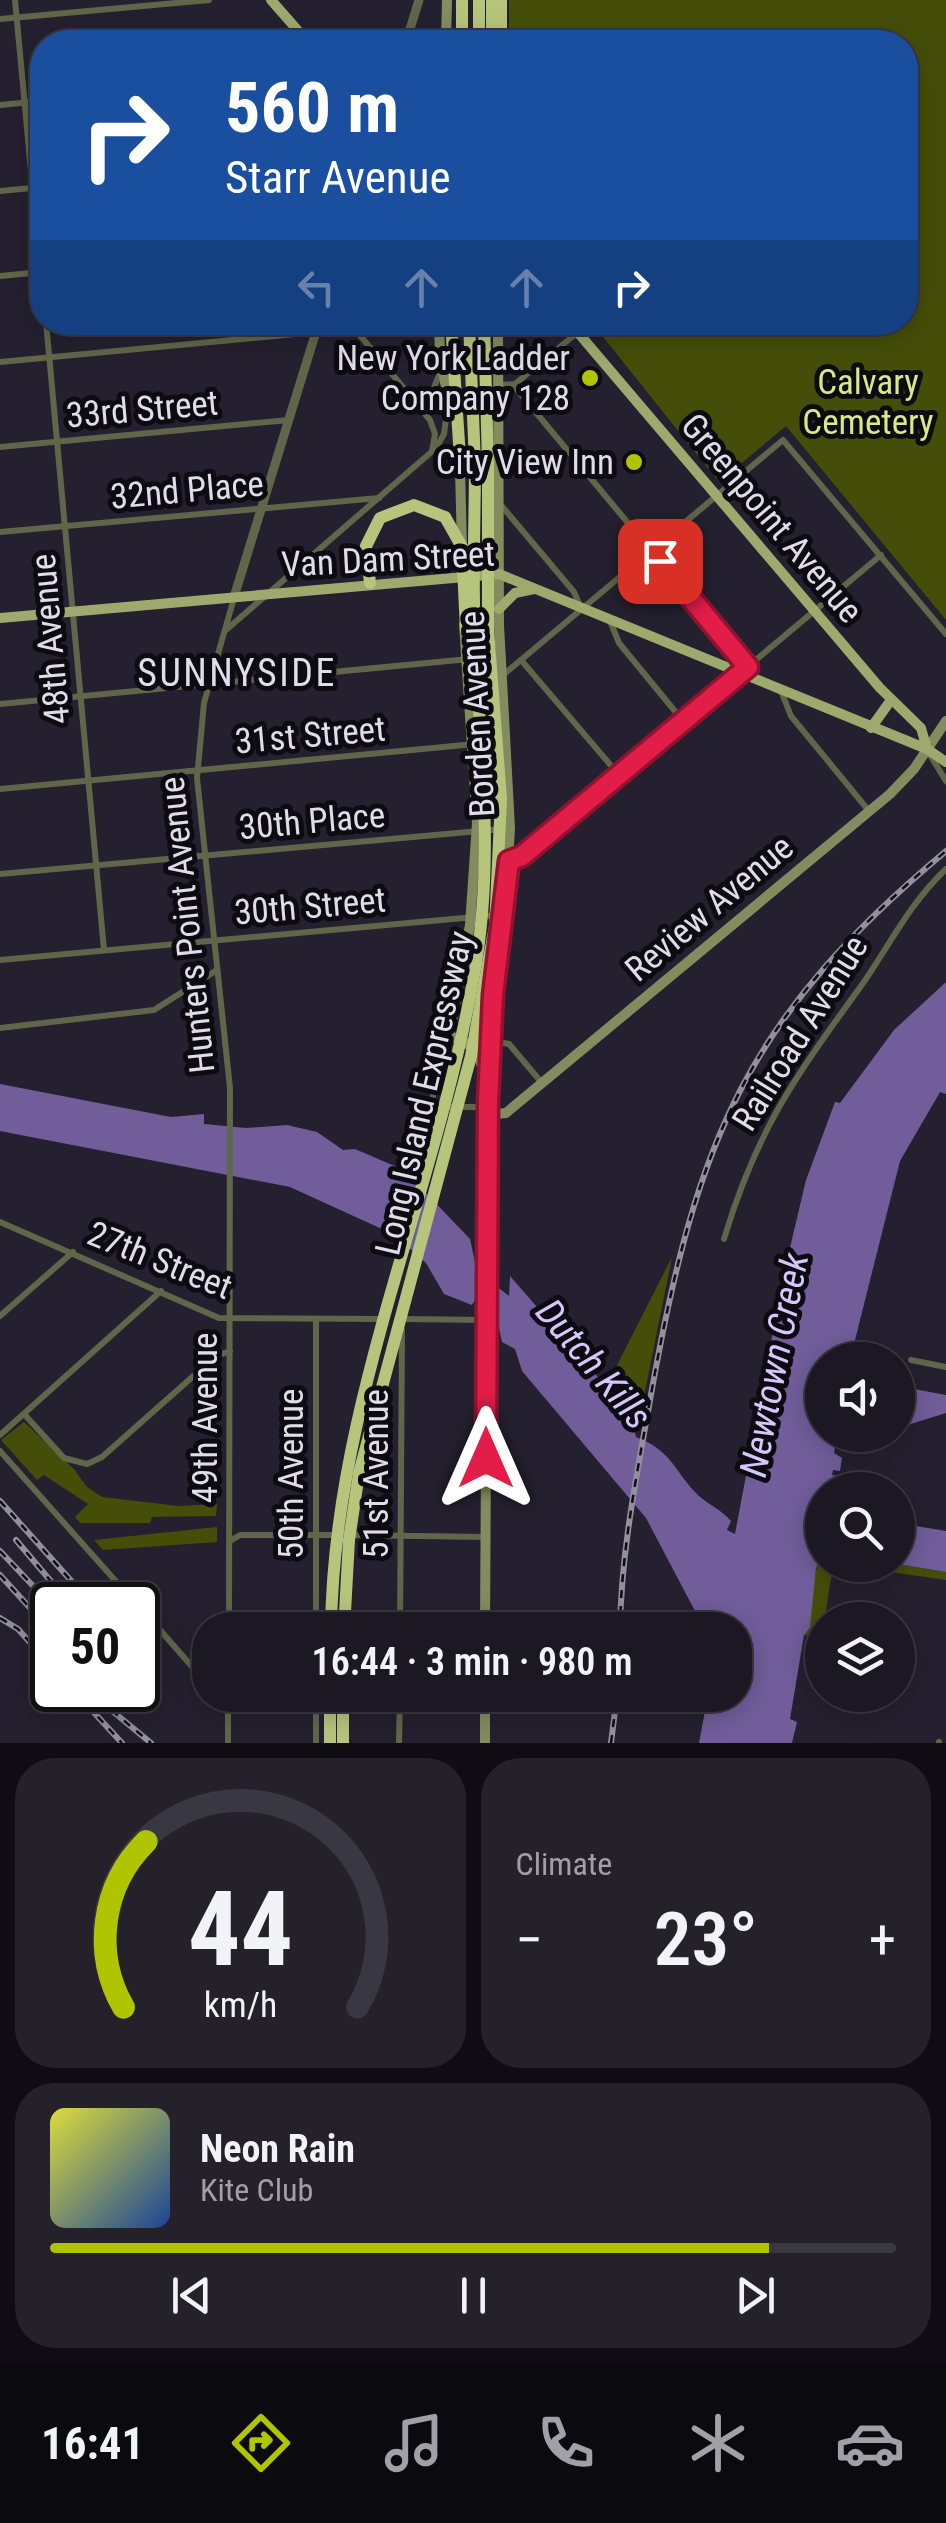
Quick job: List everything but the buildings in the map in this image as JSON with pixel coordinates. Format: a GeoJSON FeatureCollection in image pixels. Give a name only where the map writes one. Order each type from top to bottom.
{"type":"FeatureCollection","features":[{"type":"Feature","properties":{"kind":"highway"},"geometry":{"type":"LineString","coordinates":[[462,0],[462,30]]}},
{"type":"Feature","properties":{"kind":"highway"},"geometry":{"type":"LineString","coordinates":[[479,0],[479,30]]}},
{"type":"Feature","properties":{"kind":"highway"},"geometry":{"type":"LineString","coordinates":[[492,0],[492,30]]}},
{"type":"Feature","properties":{"kind":"highway"},"geometry":{"type":"LineString","coordinates":[[501,0],[501,30]]}},
{"type":"Feature","properties":{"kind":"highway"},"geometry":{"type":"LineString","coordinates":[[452,335],[461,473]]}},
{"type":"Feature","properties":{"kind":"highway","name":"Long Island Expressway"},"geometry":{"type":"LineString","coordinates":[[345,1612],[348,1540],[362,1462],[473,1046],[495,926],[501,816],[482,463],[470,335]]}},
{"type":"Feature","properties":{"kind":"highway","name":"Long Island Expressway"},"geometry":{"type":"LineString","coordinates":[[332,1612],[334,1556],[348,1463],[473,979],[487,839],[474,623],[486,335]]}},
{"type":"Feature","properties":{"kind":"highway"},"geometry":{"type":"LineString","coordinates":[[370,584],[366,546],[380,518],[414,506],[446,518],[462,547],[467,643],[482,717]]}},
{"type":"Feature","properties":{"kind":"highway"},"geometry":{"type":"LineString","coordinates":[[330,1712],[330,1743]]}},
{"type":"Feature","properties":{"kind":"highway"},"geometry":{"type":"LineString","coordinates":[[343,1743],[344,1712]]}},
{"type":"Feature","properties":{"kind":"main road"},"geometry":{"type":"LineString","coordinates":[[271,0],[297,30]]}},
{"type":"Feature","properties":{"kind":"main road"},"geometry":{"type":"LineString","coordinates":[[446,30],[447,0]]}},
{"type":"Feature","properties":{"kind":"main road"},"geometry":{"type":"LineString","coordinates":[[439,335],[445,381]]}},
{"type":"Feature","properties":{"kind":"main road","name":"Borden Avenue"},"geometry":{"type":"LineString","coordinates":[[485,1612],[488,1108],[492,1007],[505,914],[510,828],[500,656],[498,335]]}},
{"type":"Feature","properties":{"kind":"main road","name":"Greenpoint Avenue"},"geometry":{"type":"LineString","coordinates":[[581,335],[814,612],[921,728],[927,749],[946,762]]}},
{"type":"Feature","properties":{"kind":"main road","name":"Borden Avenue"},"geometry":{"type":"LineString","coordinates":[[445,381],[461,473],[462,575],[477,830],[471,916],[450,1036]]}},
{"type":"Feature","properties":{"kind":"main road","name":"Van Dam Street"},"geometry":{"type":"LineString","coordinates":[[0,618],[499,574],[927,749]]}},
{"type":"Feature","properties":{"kind":"main road"},"geometry":{"type":"LineString","coordinates":[[499,609],[515,593],[535,588]]}},
{"type":"Feature","properties":{"kind":"main road"},"geometry":{"type":"LineString","coordinates":[[871,728],[892,700]]}},
{"type":"Feature","properties":{"kind":"main road","name":"Review Avenue"},"geometry":{"type":"LineString","coordinates":[[488,1108],[504,1114],[869,811],[902,782],[944,727]]}},
{"type":"Feature","properties":{"kind":"main road"},"geometry":{"type":"LineString","coordinates":[[462,1039],[483,1033],[492,1007]]}},
{"type":"Feature","properties":{"kind":"main road"},"geometry":{"type":"LineString","coordinates":[[450,1036],[492,1041]]}},
{"type":"Feature","properties":{"kind":"main road","name":"Borden Avenue"},"geometry":{"type":"LineString","coordinates":[[462,1039],[481,1058],[488,1108]]}},
{"type":"Feature","properties":{"kind":"main road"},"geometry":{"type":"LineString","coordinates":[[484,1743],[485,1712]]}},
{"type":"Feature","properties":{"kind":"street"},"geometry":{"type":"LineString","coordinates":[[16,0],[30,135]]}},
{"type":"Feature","properties":{"kind":"street"},"geometry":{"type":"LineString","coordinates":[[0,19],[209,0]]}},
{"type":"Feature","properties":{"kind":"street"},"geometry":{"type":"LineString","coordinates":[[410,30],[419,0]]}},
{"type":"Feature","properties":{"kind":"street"},"geometry":{"type":"LineString","coordinates":[[0,105],[30,102]]}},
{"type":"Feature","properties":{"kind":"street"},"geometry":{"type":"LineString","coordinates":[[0,191],[30,188]]}},
{"type":"Feature","properties":{"kind":"street"},"geometry":{"type":"LineString","coordinates":[[0,276],[30,273]]}},
{"type":"Feature","properties":{"kind":"street","name":"48th Avenue"},"geometry":{"type":"LineString","coordinates":[[47,335],[104,950]]}},
{"type":"Feature","properties":{"kind":"street"},"geometry":{"type":"LineString","coordinates":[[0,362],[246,335]]}},
{"type":"Feature","properties":{"kind":"street","name":"Hunters Point Avenue"},"geometry":{"type":"LineString","coordinates":[[231,1207],[231,1118],[197,771],[209,684],[315,335]]}},
{"type":"Feature","properties":{"kind":"street"},"geometry":{"type":"LineString","coordinates":[[361,335],[434,426],[432,451]]}},
{"type":"Feature","properties":{"kind":"street"},"geometry":{"type":"LineString","coordinates":[[498,385],[513,385],[566,335]]}},
{"type":"Feature","properties":{"kind":"street"},"geometry":{"type":"LineString","coordinates":[[409,394],[436,388],[440,358]]}},
{"type":"Feature","properties":{"kind":"street"},"geometry":{"type":"LineString","coordinates":[[224,630],[432,451],[446,430],[445,381]]}},
{"type":"Feature","properties":{"kind":"street"},"geometry":{"type":"LineString","coordinates":[[513,385],[651,550],[743,671]]}},
{"type":"Feature","properties":{"kind":"street","name":"33rd Street"},"geometry":{"type":"LineString","coordinates":[[0,447],[289,420]]}},
{"type":"Feature","properties":{"kind":"street"},"geometry":{"type":"LineString","coordinates":[[501,677],[784,440],[946,634]]}},
{"type":"Feature","properties":{"kind":"street","name":"32nd Place"},"geometry":{"type":"LineString","coordinates":[[0,532],[379,498]]}},
{"type":"Feature","properties":{"kind":"street"},"geometry":{"type":"LineString","coordinates":[[500,503],[574,592],[582,610]]}},
{"type":"Feature","properties":{"kind":"street"},"geometry":{"type":"LineString","coordinates":[[509,861],[520,858],[881,556]]}},
{"type":"Feature","properties":{"kind":"street"},"geometry":{"type":"LineString","coordinates":[[610,621],[619,643],[683,722]]}},
{"type":"Feature","properties":{"kind":"street"},"geometry":{"type":"LineString","coordinates":[[0,704],[500,656]]}},
{"type":"Feature","properties":{"kind":"street"},"geometry":{"type":"LineString","coordinates":[[521,660],[619,775]]}},
{"type":"Feature","properties":{"kind":"street"},"geometry":{"type":"LineString","coordinates":[[781,692],[791,716],[869,811]]}},
{"type":"Feature","properties":{"kind":"street","name":"31st Street"},"geometry":{"type":"LineString","coordinates":[[0,789],[506,741]]}},
{"type":"Feature","properties":{"kind":"street","name":"Greenpoint Avenue"},"geometry":{"type":"LineString","coordinates":[[927,749],[946,781]]}},
{"type":"Feature","properties":{"kind":"street","name":"30th Place"},"geometry":{"type":"LineString","coordinates":[[0,874],[510,828]]}},
{"type":"Feature","properties":{"kind":"street","name":"Railroad Avenue"},"geometry":{"type":"LineString","coordinates":[[724,1240],[750,1162],[779,1100],[861,986],[907,911],[946,869]]}},
{"type":"Feature","properties":{"kind":"street","name":"30th Street"},"geometry":{"type":"LineString","coordinates":[[0,960],[505,914]]}},
{"type":"Feature","properties":{"kind":"street"},"geometry":{"type":"LineString","coordinates":[[0,1028],[154,1010],[218,970]]}},
{"type":"Feature","properties":{"kind":"street","name":"Borden Avenue"},"geometry":{"type":"LineString","coordinates":[[414,1166],[450,1036]]}},
{"type":"Feature","properties":{"kind":"street"},"geometry":{"type":"LineString","coordinates":[[492,1041],[508,1044],[542,1083]]}},
{"type":"Feature","properties":{"kind":"street","name":"Review Avenue"},"geometry":{"type":"LineString","coordinates":[[431,1107],[488,1108]]}},
{"type":"Feature","properties":{"kind":"street","name":"49th Avenue"},"geometry":{"type":"LineString","coordinates":[[229,1612],[231,1207]]}},
{"type":"Feature","properties":{"kind":"street","name":"27th Street"},"geometry":{"type":"LineString","coordinates":[[0,1222],[230,1319],[486,1320]]}},
{"type":"Feature","properties":{"kind":"street"},"geometry":{"type":"LineString","coordinates":[[0,1316],[73,1252]]}},
{"type":"Feature","properties":{"kind":"street"},"geometry":{"type":"LineString","coordinates":[[0,1435],[161,1292]]}},
{"type":"Feature","properties":{"kind":"street","name":"50th Avenue"},"geometry":{"type":"LineString","coordinates":[[316,1319],[316,1612]]}},
{"type":"Feature","properties":{"kind":"street","name":"51st Avenue"},"geometry":{"type":"LineString","coordinates":[[400,1612],[402,1319]]}},
{"type":"Feature","properties":{"kind":"street"},"geometry":{"type":"LineString","coordinates":[[24,1414],[64,1458],[90,1464],[216,1356],[230,1351]]}},
{"type":"Feature","properties":{"kind":"street"},"geometry":{"type":"LineString","coordinates":[[915,1361],[946,1367]]}},
{"type":"Feature","properties":{"kind":"street"},"geometry":{"type":"LineString","coordinates":[[0,1451],[117,1582]]}},
{"type":"Feature","properties":{"kind":"street"},"geometry":{"type":"LineString","coordinates":[[230,1542],[240,1534],[486,1536]]}},
{"type":"Feature","properties":{"kind":"street"},"geometry":{"type":"LineString","coordinates":[[160,1631],[192,1667]]}},
{"type":"Feature","properties":{"kind":"street"},"geometry":{"type":"LineString","coordinates":[[228,1712],[228,1743]]}},
{"type":"Feature","properties":{"kind":"street"},"geometry":{"type":"LineString","coordinates":[[316,1712],[316,1743]]}},
{"type":"Feature","properties":{"kind":"street"},"geometry":{"type":"LineString","coordinates":[[400,1712],[400,1743]]}},
{"type":"Feature","properties":{"kind":"green space","name":"Calvary Cemetery"},"geometry":{"type":"Polygon","coordinates":[[[509,0],[946,0],[946,620],[786,426],[719,482],[602,335],[918,335],[918,30],[509,30],[509,0]]]}},
{"type":"Feature","properties":{"kind":"green space"},"geometry":{"type":"Polygon","coordinates":[[[672,1257],[637,1431],[631,1415],[607,1385],[672,1257]]]}},
{"type":"Feature","properties":{"kind":"green space"},"geometry":{"type":"Polygon","coordinates":[[[24,1422],[74,1469],[87,1487],[102,1497],[178,1506],[217,1504],[216,1516],[152,1517],[150,1523],[80,1523],[75,1517],[88,1504],[44,1475],[37,1480],[1,1440],[24,1422]]]}},
{"type":"Feature","properties":{"kind":"green space"},"geometry":{"type":"Polygon","coordinates":[[[217,1527],[217,1542],[103,1550],[94,1540],[217,1527]]]}},
{"type":"Feature","properties":{"kind":"green space"},"geometry":{"type":"Polygon","coordinates":[[[915,1567],[946,1572],[946,1580],[915,1575],[915,1567]]]}},
{"type":"Feature","properties":{"kind":"green space"},"geometry":{"type":"Polygon","coordinates":[[[814,1582],[830,1582],[827,1602],[811,1602],[814,1582]]]}},
{"type":"Feature","properties":{"kind":"water","name":"Newtown Creek"},"geometry":{"type":"Polygon","coordinates":[[[946,982],[946,1094],[940,1092],[900,1161],[855,1342],[805,1342],[805,1452],[834,1452],[842,1458],[840,1471],[805,1472],[805,1582],[815,1582],[813,1602],[805,1602],[805,1634],[790,1719],[797,1722],[792,1743],[699,1743],[705,1712],[752,1712],[752,1612],[696,1612],[646,1518],[522,1371],[515,1349],[502,1342],[495,1309],[478,1295],[472,1305],[444,1294],[426,1263],[395,1235],[290,1187],[0,1131],[0,1084],[171,1117],[204,1114],[204,1124],[246,1128],[287,1125],[317,1132],[343,1150],[355,1149],[404,1170],[470,1239],[477,1271],[509,1296],[510,1276],[631,1415],[636,1437],[666,1455],[699,1496],[731,1521],[727,1530],[735,1534],[784,1273],[806,1180],[835,1102],[840,1103],[894,1030],[946,982]]]}},
{"type":"Feature","properties":{"kind":"water"},"geometry":{"type":"Polygon","coordinates":[[[915,1389],[946,1395],[946,1413],[915,1423],[915,1389]]]}},
{"type":"Feature","properties":{"kind":"water"},"geometry":{"type":"Polygon","coordinates":[[[915,1526],[946,1531],[946,1572],[915,1567],[915,1526]]]}},
{"type":"Feature","properties":{"kind":"railway"},"geometry":{"type":"LineString","coordinates":[[621,1612],[636,1479],[669,1301],[712,1153],[741,1088],[777,1028],[822,970],[878,912],[946,851]]}},
{"type":"Feature","properties":{"kind":"railway"},"geometry":{"type":"LineString","coordinates":[[0,1501],[72,1582]]}},
{"type":"Feature","properties":{"kind":"railway"},"geometry":{"type":"LineString","coordinates":[[16,1540],[52,1582]]}},
{"type":"Feature","properties":{"kind":"railway"},"geometry":{"type":"LineString","coordinates":[[0,1551],[30,1583]]}},
{"type":"Feature","properties":{"kind":"railway"},"geometry":{"type":"LineString","coordinates":[[0,1575],[30,1608]]}},
{"type":"Feature","properties":{"kind":"railway"},"geometry":{"type":"LineString","coordinates":[[0,1618],[30,1642]]}},
{"type":"Feature","properties":{"kind":"railway"},"geometry":{"type":"LineString","coordinates":[[93,1712],[122,1743]]}},
{"type":"Feature","properties":{"kind":"railway"},"geometry":{"type":"LineString","coordinates":[[114,1712],[151,1743]]}},
{"type":"Feature","properties":{"kind":"railway"},"geometry":{"type":"LineString","coordinates":[[611,1743],[615,1712]]}},
{"type":"Feature","properties":{"kind":"place","name":"New York Ladder Company 128"},"geometry":{"type":"Point","coordinates":[590,378]}},
{"type":"Feature","properties":{"kind":"place","name":"City View Inn"},"geometry":{"type":"Point","coordinates":[634,462]}},
{"type":"Feature","properties":{"kind":"district","name":"SUNNYSIDE"},"geometry":{"type":"Point","coordinates":[237,673]}},
{"type":"Feature","properties":{"kind":"route"},"geometry":{"type":"LineString","coordinates":[[486,1458],[488,1101],[493,995],[509,861],[522,856],[748,667],[660,561]]}},
{"type":"Feature","properties":{"kind":"water label","name":"Dutch Kills"},"geometry":{"type":"Point","coordinates":[594,1364]}}]}
